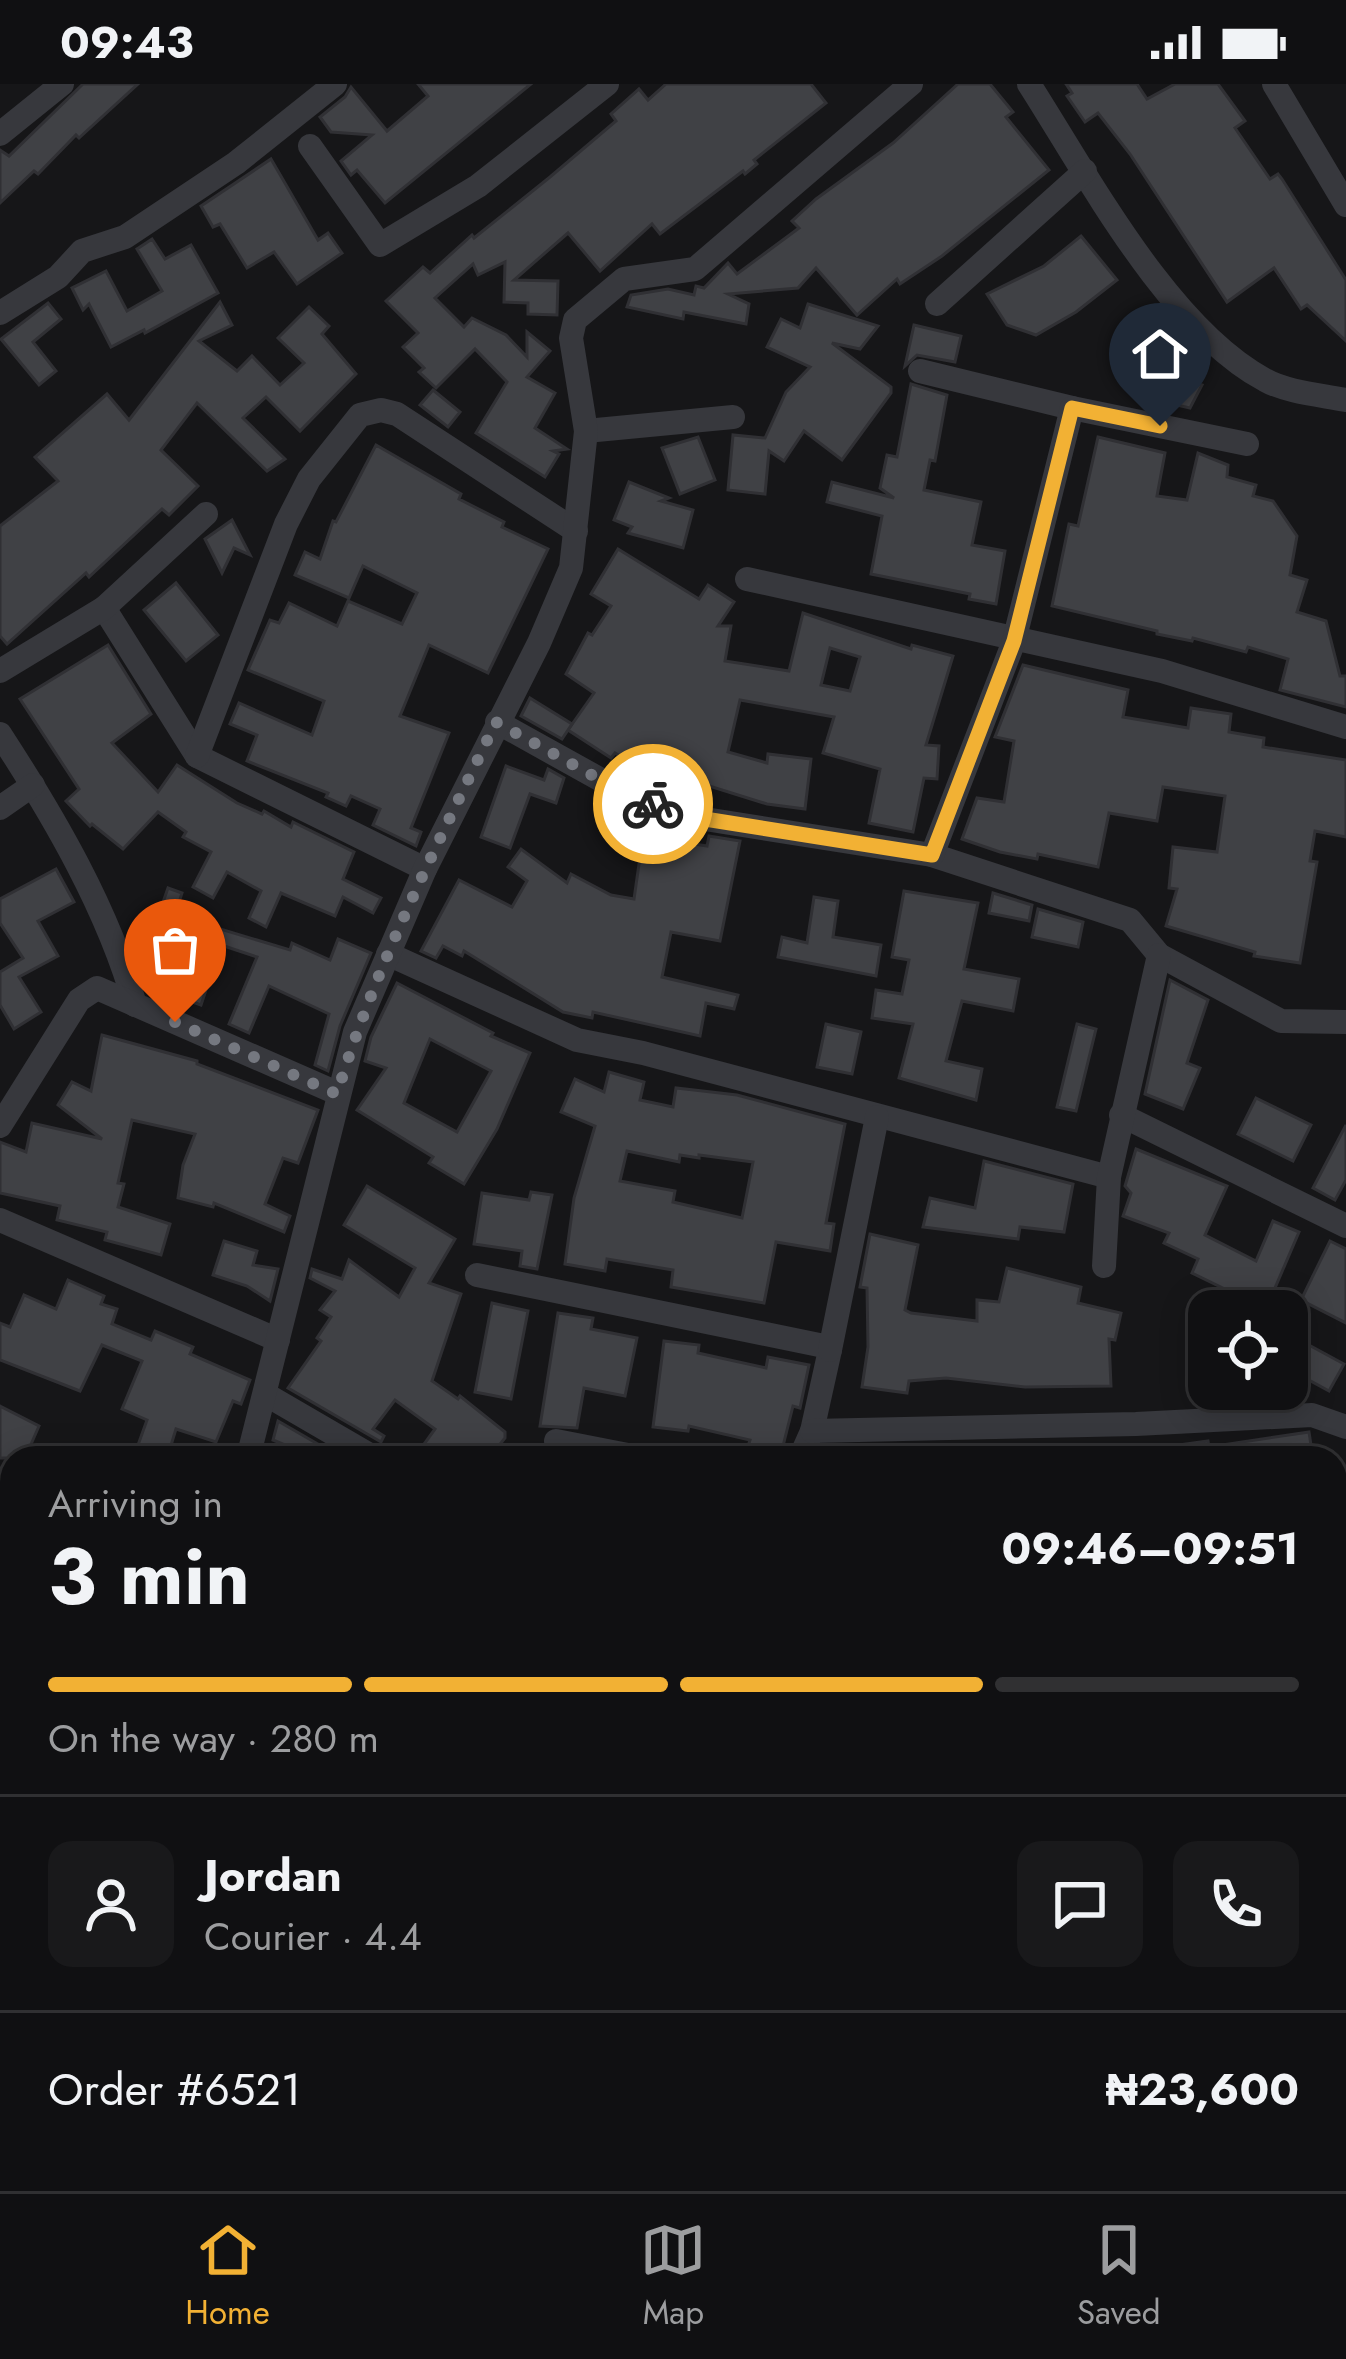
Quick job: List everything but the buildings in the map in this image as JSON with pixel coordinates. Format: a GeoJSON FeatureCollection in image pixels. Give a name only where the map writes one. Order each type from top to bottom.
{"type":"FeatureCollection","features":[{"type":"Feature","properties":{"kind":"street"},"geometry":{"type":"LineString","coordinates":[[0,134],[62,84]]}},
{"type":"Feature","properties":{"kind":"street"},"geometry":{"type":"LineString","coordinates":[[0,314],[58,277],[82,251],[125,237],[236,163],[335,84]]}},
{"type":"Feature","properties":{"kind":"street"},"geometry":{"type":"LineString","coordinates":[[310,146],[380,244],[478,186],[607,84]]}},
{"type":"Feature","properties":{"kind":"street"},"geometry":{"type":"LineString","coordinates":[[251,1446],[355,1032],[425,869],[571,568],[586,431],[571,338],[575,320],[624,279],[695,269],[911,84]]}},
{"type":"Feature","properties":{"kind":"street"},"geometry":{"type":"LineString","coordinates":[[1029,84],[1161,284],[1209,339],[1267,382],[1346,400]]}},
{"type":"Feature","properties":{"kind":"street"},"geometry":{"type":"LineString","coordinates":[[1284,87],[1346,205]]}},
{"type":"Feature","properties":{"kind":"street"},"geometry":{"type":"LineString","coordinates":[[937,304],[1085,171]]}},
{"type":"Feature","properties":{"kind":"street"},"geometry":{"type":"LineString","coordinates":[[920,371],[1246,444]]}},
{"type":"Feature","properties":{"kind":"street"},"geometry":{"type":"LineString","coordinates":[[932,855],[1014,641],[1072,408]]}},
{"type":"Feature","properties":{"kind":"street"},"geometry":{"type":"LineString","coordinates":[[197,756],[286,524],[309,479],[360,415],[381,410],[398,414],[576,531]]}},
{"type":"Feature","properties":{"kind":"street"},"geometry":{"type":"LineString","coordinates":[[586,431],[733,417]]}},
{"type":"Feature","properties":{"kind":"street"},"geometry":{"type":"LineString","coordinates":[[0,670],[104,608],[206,514]]}},
{"type":"Feature","properties":{"kind":"street"},"geometry":{"type":"LineString","coordinates":[[747,579],[1162,671],[1346,727]]}},
{"type":"Feature","properties":{"kind":"street"},"geometry":{"type":"LineString","coordinates":[[104,608],[197,756],[425,869]]}},
{"type":"Feature","properties":{"kind":"street"},"geometry":{"type":"LineString","coordinates":[[496,722],[621,791],[686,816],[932,855],[1130,920],[1159,955],[1281,1021],[1346,1022]]}},
{"type":"Feature","properties":{"kind":"street"},"geometry":{"type":"LineString","coordinates":[[0,734],[33,785],[120,952],[135,1005]]}},
{"type":"Feature","properties":{"kind":"street"},"geometry":{"type":"LineString","coordinates":[[0,808],[33,785]]}},
{"type":"Feature","properties":{"kind":"street"},"geometry":{"type":"LineString","coordinates":[[388,954],[578,1040],[643,1053],[1109,1177]]}},
{"type":"Feature","properties":{"kind":"street"},"geometry":{"type":"LineString","coordinates":[[1104,1266],[1109,1177],[1159,955]]}},
{"type":"Feature","properties":{"kind":"street"},"geometry":{"type":"LineString","coordinates":[[0,1126],[79,1000],[97,988],[337,1094]]}},
{"type":"Feature","properties":{"kind":"street"},"geometry":{"type":"LineString","coordinates":[[1120,1115],[1346,1226]]}},
{"type":"Feature","properties":{"kind":"street"},"geometry":{"type":"LineString","coordinates":[[805,1446],[830,1350],[877,1117]]}},
{"type":"Feature","properties":{"kind":"street"},"geometry":{"type":"LineString","coordinates":[[0,1220],[278,1340]]}},
{"type":"Feature","properties":{"kind":"street"},"geometry":{"type":"LineString","coordinates":[[477,1275],[830,1350]]}},
{"type":"Feature","properties":{"kind":"street"},"geometry":{"type":"LineString","coordinates":[[266,1394],[355,1446]]}},
{"type":"Feature","properties":{"kind":"street"},"geometry":{"type":"LineString","coordinates":[[812,1431],[1312,1415],[1346,1427]]}},
{"type":"Feature","properties":{"kind":"street"},"geometry":{"type":"LineString","coordinates":[[556,1441],[582,1446]]}},
{"type":"Feature","properties":{"kind":"way so far"},"geometry":{"type":"LineString","coordinates":[[175,1022],[337,1094],[355,1032],[388,954],[496,722],[653,804]]}},
{"type":"Feature","properties":{"kind":"route"},"geometry":{"type":"LineString","coordinates":[[653,804],[686,816],[932,855],[1014,641],[1072,408],[1160,426]]}}]}
